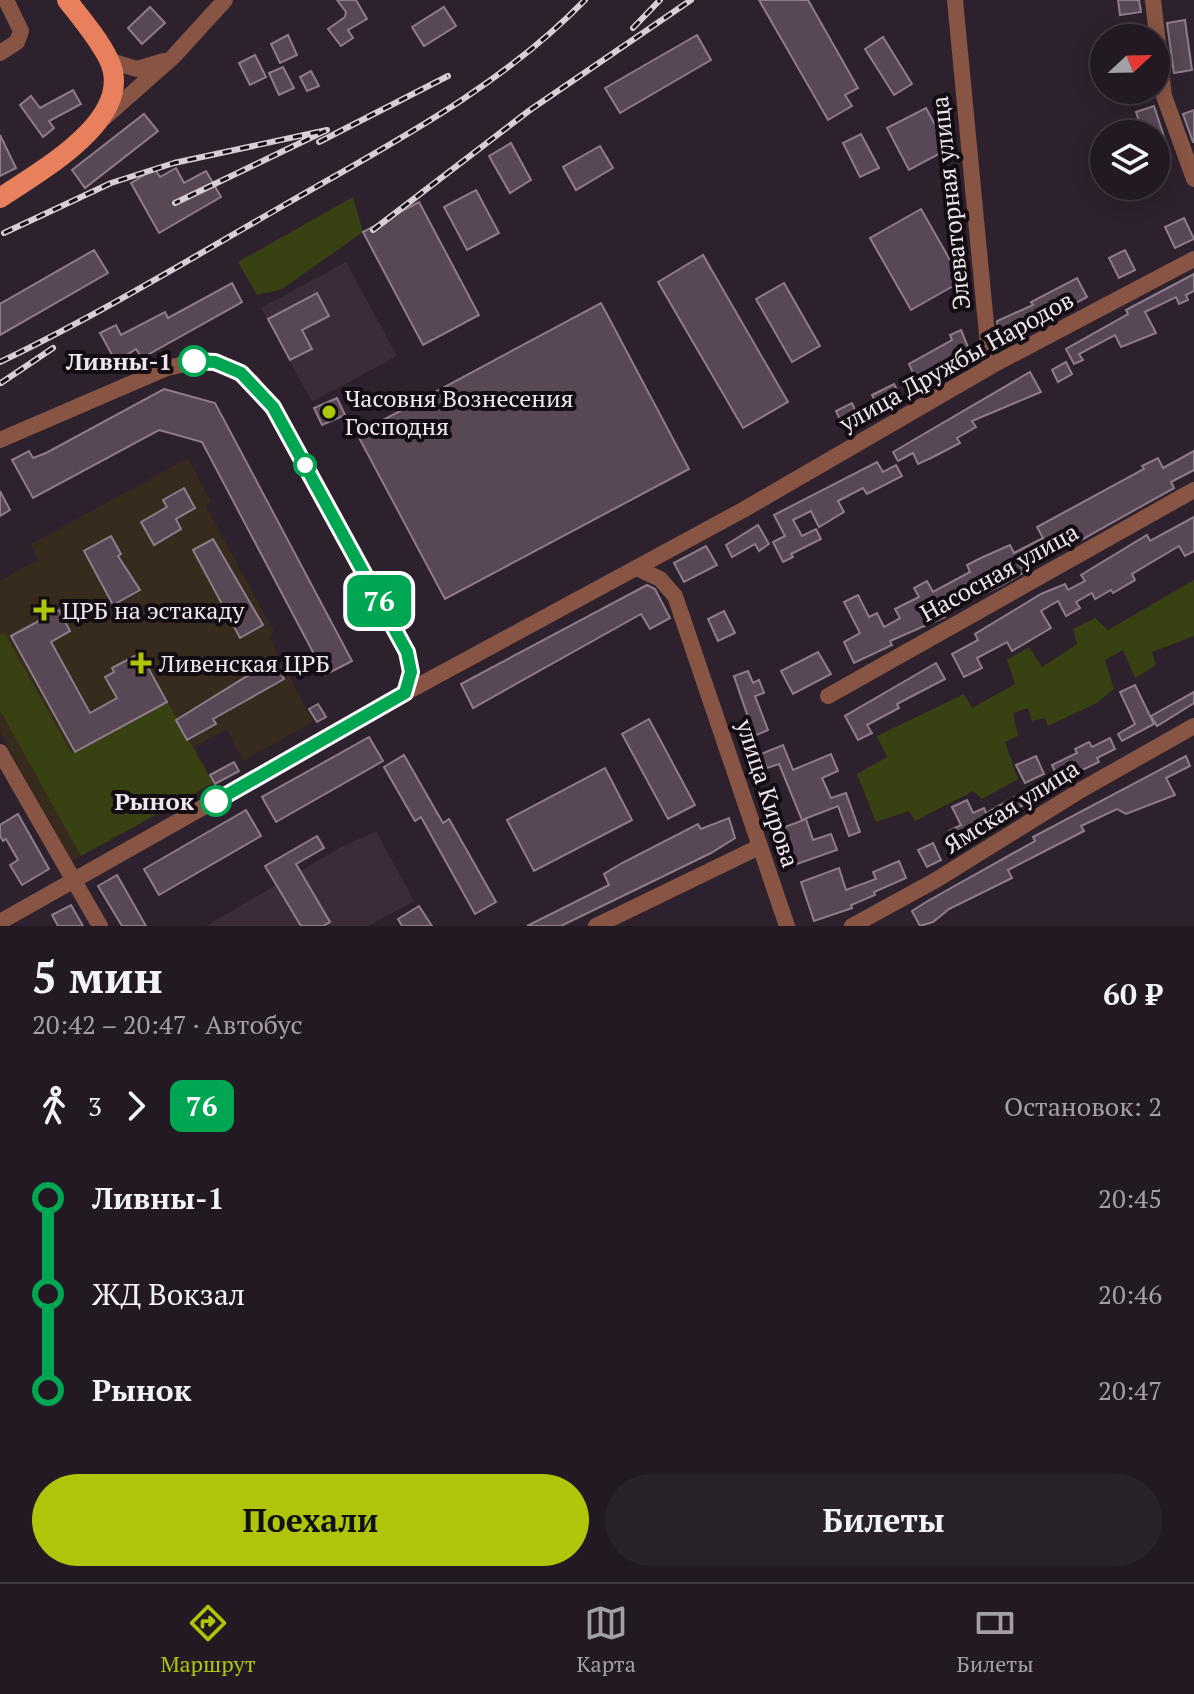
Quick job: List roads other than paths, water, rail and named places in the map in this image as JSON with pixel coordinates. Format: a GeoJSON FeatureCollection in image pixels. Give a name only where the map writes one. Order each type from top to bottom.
{"type":"FeatureCollection","features":[{"type":"Feature","properties":{"kind":"main road"},"geometry":{"type":"LineString","coordinates":[[0,198],[56,160],[100,121],[112,93],[110,61],[67,0]]}},
{"type":"Feature","properties":{"kind":"street"},"geometry":{"type":"LineString","coordinates":[[0,53],[17,42],[21,31],[6,0]]}},
{"type":"Feature","properties":{"kind":"street"},"geometry":{"type":"LineString","coordinates":[[100,121],[173,57],[225,0]]}},
{"type":"Feature","properties":{"kind":"street","name":"Элеваторная улица"},"geometry":{"type":"LineString","coordinates":[[955,0],[990,366]]}},
{"type":"Feature","properties":{"kind":"street"},"geometry":{"type":"LineString","coordinates":[[1153,0],[1164,96],[1194,179]]}},
{"type":"Feature","properties":{"kind":"street"},"geometry":{"type":"LineString","coordinates":[[110,61],[141,68],[173,57]]}},
{"type":"Feature","properties":{"kind":"street","name":"улица Дружбы Народов"},"geometry":{"type":"LineString","coordinates":[[74,881],[405,693],[743,510],[990,366],[1194,259]]}},
{"type":"Feature","properties":{"kind":"street"},"geometry":{"type":"LineString","coordinates":[[0,440],[167,368],[202,360],[235,370],[252,382],[279,417],[407,652],[411,672],[405,693]]}},
{"type":"Feature","properties":{"kind":"street","name":"Насосная улица"},"geometry":{"type":"LineString","coordinates":[[828,696],[1194,490]]}},
{"type":"Feature","properties":{"kind":"street","name":"улица Кирова"},"geometry":{"type":"LineString","coordinates":[[678,546],[667,563],[675,596],[705,675],[787,926]]}},
{"type":"Feature","properties":{"kind":"street"},"geometry":{"type":"LineString","coordinates":[[637,568],[660,579],[675,596]]}},
{"type":"Feature","properties":{"kind":"street"},"geometry":{"type":"LineString","coordinates":[[407,652],[425,667],[447,670]]}},
{"type":"Feature","properties":{"kind":"street","name":"Ямская улица"},"geometry":{"type":"LineString","coordinates":[[852,926],[1194,726]]}},
{"type":"Feature","properties":{"kind":"street"},"geometry":{"type":"LineString","coordinates":[[0,752],[100,926]]}},
{"type":"Feature","properties":{"kind":"street"},"geometry":{"type":"LineString","coordinates":[[596,926],[759,847]]}},
{"type":"Feature","properties":{"kind":"street"},"geometry":{"type":"LineString","coordinates":[[0,922],[74,881]]}},
{"type":"Feature","properties":{"kind":"railway"},"geometry":{"type":"LineString","coordinates":[[0,362],[144,286],[443,112],[517,60],[585,0]]}},
{"type":"Feature","properties":{"kind":"railway"},"geometry":{"type":"LineString","coordinates":[[633,28],[660,0]]}},
{"type":"Feature","properties":{"kind":"railway"},"geometry":{"type":"LineString","coordinates":[[373,230],[530,110],[691,0]]}},
{"type":"Feature","properties":{"kind":"railway"},"geometry":{"type":"LineString","coordinates":[[319,142],[448,76]]}},
{"type":"Feature","properties":{"kind":"railway"},"geometry":{"type":"LineString","coordinates":[[4,233],[111,183],[174,163],[327,130],[175,203]]}},
{"type":"Feature","properties":{"kind":"railway"},"geometry":{"type":"LineString","coordinates":[[1,383],[53,348]]}},
{"type":"Feature","properties":{"kind":"place","name":"Ливны-1"},"geometry":{"type":"Point","coordinates":[194,361]}},
{"type":"Feature","properties":{"kind":"place","name":"Часовня Вознесения Господня"},"geometry":{"type":"Point","coordinates":[329,412]}},
{"type":"Feature","properties":{"kind":"place","name":"ЦРБ на эстакаду"},"geometry":{"type":"Point","coordinates":[44,610]}},
{"type":"Feature","properties":{"kind":"place","name":"Ливенская ЦРБ"},"geometry":{"type":"Point","coordinates":[141,663]}},
{"type":"Feature","properties":{"kind":"place","name":"Рынок"},"geometry":{"type":"Point","coordinates":[216,801]}}]}
